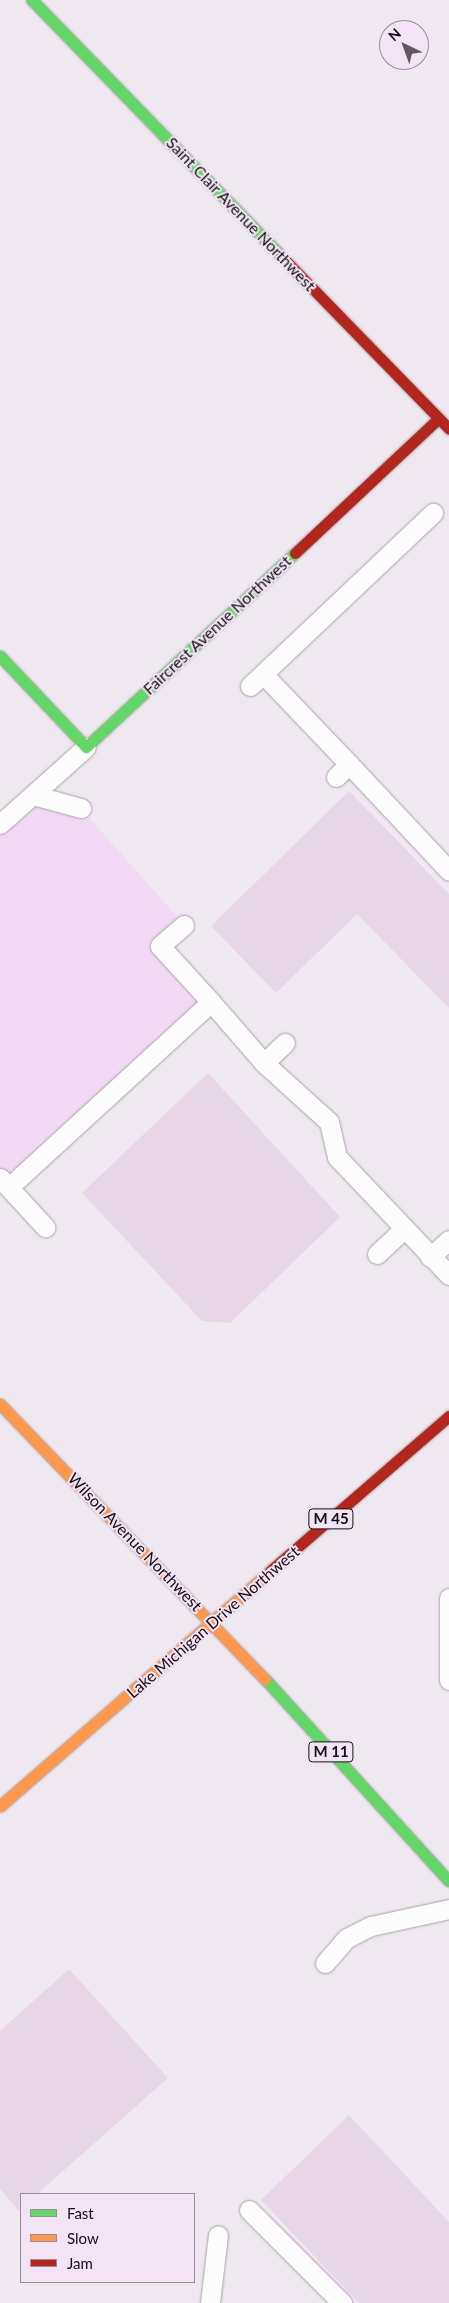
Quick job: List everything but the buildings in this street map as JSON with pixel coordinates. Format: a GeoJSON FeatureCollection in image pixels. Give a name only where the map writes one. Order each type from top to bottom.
{"type":"FeatureCollection","features":[{"type":"Feature","properties":{"kind":"main road","name":"Saint Clair Avenue Northwest"},"geometry":{"type":"LineString","coordinates":[[32,0],[449,428]]}},
{"type":"Feature","properties":{"kind":"main road","name":"Faircrest Avenue Northwest"},"geometry":{"type":"LineString","coordinates":[[86,746],[439,418]]}},
{"type":"Feature","properties":{"kind":"main road"},"geometry":{"type":"LineString","coordinates":[[0,656],[86,746]]}},
{"type":"Feature","properties":{"kind":"main road","name":"Wilson Avenue Northwest"},"geometry":{"type":"LineString","coordinates":[[0,1404],[213,1622],[449,1881]]}},
{"type":"Feature","properties":{"kind":"main road","name":"Lake Michigan Drive Northwest"},"geometry":{"type":"LineString","coordinates":[[0,1806],[449,1416]]}},
{"type":"Feature","properties":{"kind":"lane"},"geometry":{"type":"LineString","coordinates":[[433,512],[257,680],[342,771],[449,871]]}},
{"type":"Feature","properties":{"kind":"lane"},"geometry":{"type":"LineString","coordinates":[[0,824],[86,746]]}},
{"type":"Feature","properties":{"kind":"lane"},"geometry":{"type":"LineString","coordinates":[[33,794],[81,808]]}},
{"type":"Feature","properties":{"kind":"lane"},"geometry":{"type":"LineString","coordinates":[[184,925],[160,946],[264,1063],[329,1122],[337,1156],[449,1275]]}},
{"type":"Feature","properties":{"kind":"lane"},"geometry":{"type":"LineString","coordinates":[[46,1227],[2,1189],[211,1002]]}},
{"type":"Feature","properties":{"kind":"lane"},"geometry":{"type":"LineString","coordinates":[[264,1063],[285,1043]]}},
{"type":"Feature","properties":{"kind":"lane"},"geometry":{"type":"LineString","coordinates":[[377,1254],[404,1229]]}},
{"type":"Feature","properties":{"kind":"lane"},"geometry":{"type":"LineString","coordinates":[[430,1257],[449,1240]]}},
{"type":"Feature","properties":{"kind":"lane"},"geometry":{"type":"LineString","coordinates":[[449,1598],[449,1680]]}},
{"type":"Feature","properties":{"kind":"lane"},"geometry":{"type":"LineString","coordinates":[[324,1963],[347,1938],[371,1926],[449,1909]]}},
{"type":"Feature","properties":{"kind":"lane"},"geometry":{"type":"LineString","coordinates":[[249,2210],[342,2303]]}},
{"type":"Feature","properties":{"kind":"lane"},"geometry":{"type":"LineString","coordinates":[[210,2303],[218,2235]]}},
{"type":"Feature","properties":{"kind":"shaded area"},"geometry":{"type":"Polygon","coordinates":[[[33,795],[81,808],[184,925],[160,947],[211,1002],[0,1190],[0,824],[33,795]]]}},
{"type":"Feature","properties":{"kind":"traffic: fast"},"geometry":{"type":"LineString","coordinates":[[32,0],[281,256]]}},
{"type":"Feature","properties":{"kind":"traffic: fast"},"geometry":{"type":"LineString","coordinates":[[0,656],[86,747],[295,553]]}},
{"type":"Feature","properties":{"kind":"traffic: fast"},"geometry":{"type":"LineString","coordinates":[[265,1679],[449,1881]]}},
{"type":"Feature","properties":{"kind":"traffic: slow"},"geometry":{"type":"LineString","coordinates":[[0,1404],[265,1679]]}},
{"type":"Feature","properties":{"kind":"traffic: slow"},"geometry":{"type":"LineString","coordinates":[[0,1806],[270,1571]]}},
{"type":"Feature","properties":{"kind":"traffic: jam"},"geometry":{"type":"LineString","coordinates":[[281,256],[449,429]]}},
{"type":"Feature","properties":{"kind":"traffic: jam"},"geometry":{"type":"LineString","coordinates":[[295,553],[439,418]]}},
{"type":"Feature","properties":{"kind":"traffic: jam"},"geometry":{"type":"LineString","coordinates":[[270,1571],[449,1416]]}}]}
